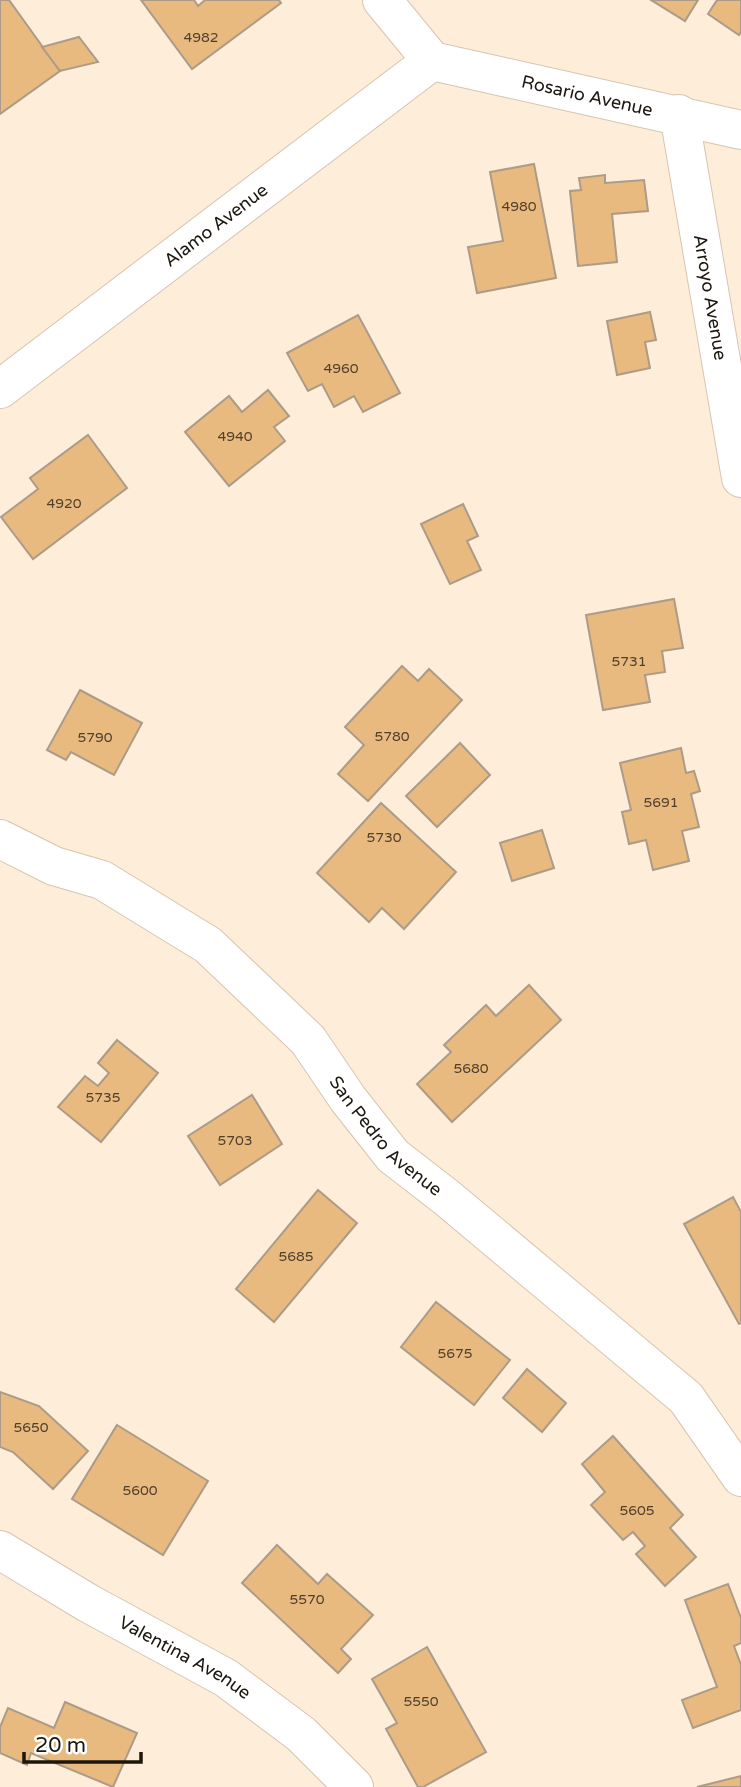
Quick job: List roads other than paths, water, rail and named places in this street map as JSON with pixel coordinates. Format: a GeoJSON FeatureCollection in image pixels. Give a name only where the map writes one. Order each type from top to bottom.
{"type":"FeatureCollection","features":[{"type":"Feature","properties":{"kind":"street"},"geometry":{"type":"LineString","coordinates":[[382,0],[432,61]]}},
{"type":"Feature","properties":{"kind":"street","name":"Rosario Avenue"},"geometry":{"type":"LineString","coordinates":[[432,61],[679,114],[741,130]]}},
{"type":"Feature","properties":{"kind":"street","name":"Alamo Avenue"},"geometry":{"type":"LineString","coordinates":[[0,389],[432,61]]}},
{"type":"Feature","properties":{"kind":"street","name":"Arroyo Avenue"},"geometry":{"type":"LineString","coordinates":[[679,114],[741,478]]}},
{"type":"Feature","properties":{"kind":"street","name":"San Pedro Avenue"},"geometry":{"type":"LineString","coordinates":[[0,839],[54,866],[102,880],[208,945],[307,1040],[348,1099],[393,1156],[446,1196],[686,1398],[741,1476]]}},
{"type":"Feature","properties":{"kind":"street","name":"Valentina Avenue"},"geometry":{"type":"LineString","coordinates":[[0,1550],[88,1603],[226,1678],[301,1734],[354,1787]]}}]}
